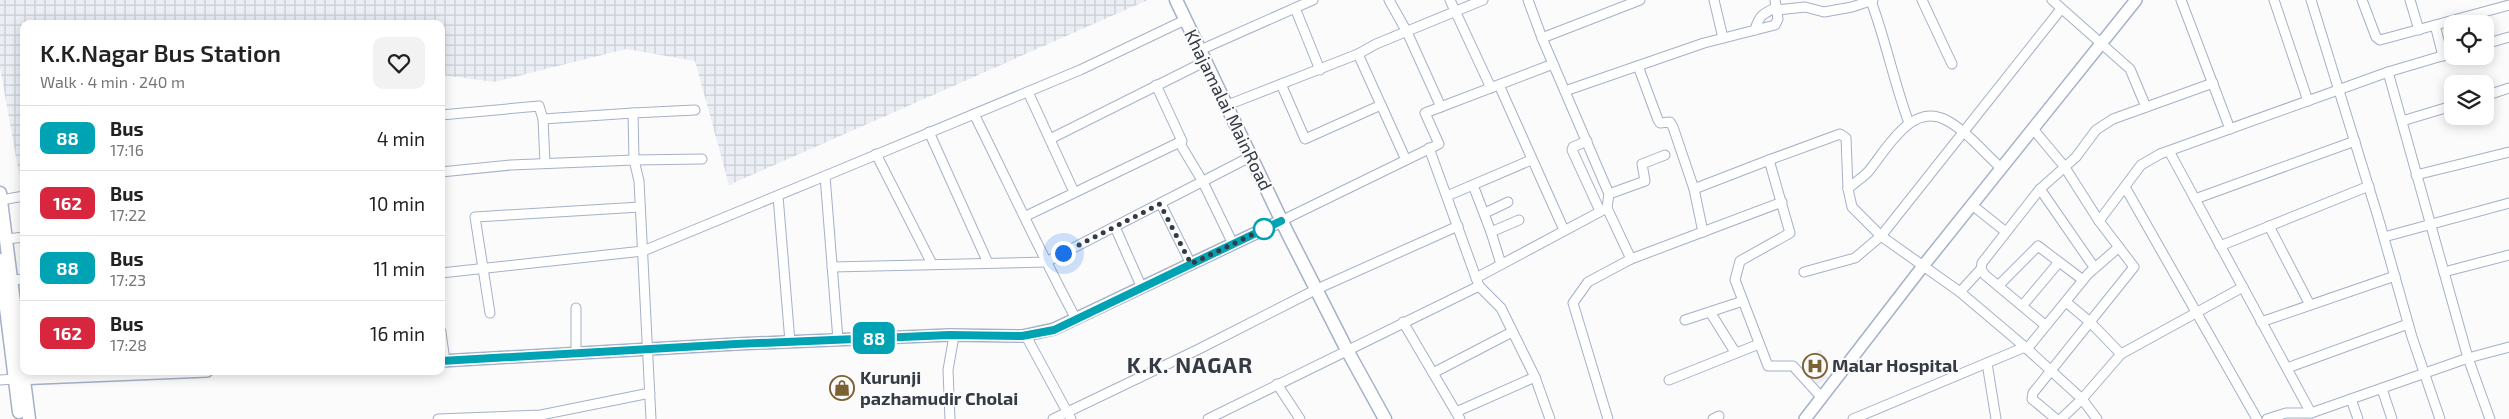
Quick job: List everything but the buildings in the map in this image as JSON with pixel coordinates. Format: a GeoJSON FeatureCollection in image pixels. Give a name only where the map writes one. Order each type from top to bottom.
{"type":"FeatureCollection","features":[{"type":"Feature","properties":{"kind":"main road","name":"Khajamalai MainRoad"},"geometry":{"type":"LineString","coordinates":[[1179,1],[1184,20],[1281,221],[1317,289],[1346,350],[1385,419]]}},
{"type":"Feature","properties":{"kind":"main road"},"geometry":{"type":"LineString","coordinates":[[1,203],[7,240],[18,280],[20,419]]}},
{"type":"Feature","properties":{"kind":"main road"},"geometry":{"type":"LineString","coordinates":[[0,260],[5,339],[29,419]]}},
{"type":"Feature","properties":{"kind":"street"},"geometry":{"type":"LineString","coordinates":[[1050,139],[1156,85],[1201,56],[1313,0]]}},
{"type":"Feature","properties":{"kind":"street"},"geometry":{"type":"LineString","coordinates":[[1389,0],[1407,32],[1441,107]]}},
{"type":"Feature","properties":{"kind":"street"},"geometry":{"type":"LineString","coordinates":[[1450,0],[1495,86],[1564,230]]}},
{"type":"Feature","properties":{"kind":"street"},"geometry":{"type":"LineString","coordinates":[[1225,106],[1284,85],[1358,54],[1376,44],[1483,0]]}},
{"type":"Feature","properties":{"kind":"street"},"geometry":{"type":"LineString","coordinates":[[1208,419],[1403,322],[1478,282],[1501,264],[1603,210],[1609,194],[1542,38],[1528,0]]}},
{"type":"Feature","properties":{"kind":"street"},"geometry":{"type":"LineString","coordinates":[[1542,38],[1640,0]]}},
{"type":"Feature","properties":{"kind":"street"},"geometry":{"type":"LineString","coordinates":[[1714,0],[1723,38]]}},
{"type":"Feature","properties":{"kind":"street"},"geometry":{"type":"LineString","coordinates":[[1755,30],[1758,18],[1762,13],[1777,6],[1805,7],[1824,12],[1872,0],[1885,40],[1894,81],[1909,123]]}},
{"type":"Feature","properties":{"kind":"street"},"geometry":{"type":"LineString","coordinates":[[1922,0],[1952,64]]}},
{"type":"Feature","properties":{"kind":"street"},"geometry":{"type":"LineString","coordinates":[[2052,0],[2134,74],[2146,107]]}},
{"type":"Feature","properties":{"kind":"street"},"geometry":{"type":"LineString","coordinates":[[1806,419],[1923,266],[2136,0]]}},
{"type":"Feature","properties":{"kind":"street"},"geometry":{"type":"LineString","coordinates":[[2182,0],[2230,129]]}},
{"type":"Feature","properties":{"kind":"street"},"geometry":{"type":"LineString","coordinates":[[2274,0],[2308,101]]}},
{"type":"Feature","properties":{"kind":"street"},"geometry":{"type":"LineString","coordinates":[[2311,0],[2340,88],[2423,373],[2440,419]]}},
{"type":"Feature","properties":{"kind":"street"},"geometry":{"type":"LineString","coordinates":[[2362,0],[2376,38],[2380,40],[2509,5]]}},
{"type":"Feature","properties":{"kind":"street"},"geometry":{"type":"LineString","coordinates":[[2410,0],[2419,30]]}},
{"type":"Feature","properties":{"kind":"street"},"geometry":{"type":"LineString","coordinates":[[1565,91],[1704,42],[1775,25],[1778,19],[1777,6]]}},
{"type":"Feature","properties":{"kind":"street"},"geometry":{"type":"LineString","coordinates":[[1295,8],[1320,70]]}},
{"type":"Feature","properties":{"kind":"street"},"geometry":{"type":"LineString","coordinates":[[1804,272],[1855,258],[1881,236],[2061,9]]}},
{"type":"Feature","properties":{"kind":"street"},"geometry":{"type":"LineString","coordinates":[[445,273],[643,251],[1080,70],[1184,20]]}},
{"type":"Feature","properties":{"kind":"street"},"geometry":{"type":"LineString","coordinates":[[2434,25],[2444,46]]}},
{"type":"Feature","properties":{"kind":"street"},"geometry":{"type":"LineString","coordinates":[[2494,41],[2509,37]]}},
{"type":"Feature","properties":{"kind":"street"},"geometry":{"type":"LineString","coordinates":[[1358,54],[1406,160]]}},
{"type":"Feature","properties":{"kind":"street"},"geometry":{"type":"LineString","coordinates":[[2099,221],[2141,165],[2169,151],[2340,88],[2444,55]]}},
{"type":"Feature","properties":{"kind":"street"},"geometry":{"type":"LineString","coordinates":[[1433,159],[1439,144],[1425,113],[1553,64]]}},
{"type":"Feature","properties":{"kind":"street"},"geometry":{"type":"LineString","coordinates":[[1638,66],[1658,120],[1660,123],[1672,124],[1694,189],[1702,232]]}},
{"type":"Feature","properties":{"kind":"street"},"geometry":{"type":"LineString","coordinates":[[2388,72],[2468,358],[2490,419]]}},
{"type":"Feature","properties":{"kind":"street"},"geometry":{"type":"LineString","coordinates":[[1960,292],[1982,269],[1982,262],[2040,189],[2076,157],[2096,130],[2113,119],[2213,83]]}},
{"type":"Feature","properties":{"kind":"street"},"geometry":{"type":"LineString","coordinates":[[1026,216],[1182,141],[1156,85]]}},
{"type":"Feature","properties":{"kind":"street"},"geometry":{"type":"LineString","coordinates":[[1284,85],[1305,139],[1309,139],[1381,105]]}},
{"type":"Feature","properties":{"kind":"street"},"geometry":{"type":"LineString","coordinates":[[2494,93],[2509,88]]}},
{"type":"Feature","properties":{"kind":"street"},"geometry":{"type":"LineString","coordinates":[[1028,92],[1074,192]]}},
{"type":"Feature","properties":{"kind":"street"},"geometry":{"type":"LineString","coordinates":[[445,115],[535,104],[541,109],[543,119],[545,163]]}},
{"type":"Feature","properties":{"kind":"street"},"geometry":{"type":"LineString","coordinates":[[2402,122],[2444,109]]}},
{"type":"Feature","properties":{"kind":"street"},"geometry":{"type":"LineString","coordinates":[[543,119],[695,110]]}},
{"type":"Feature","properties":{"kind":"street"},"geometry":{"type":"LineString","coordinates":[[633,113],[634,160],[639,181],[651,419]]}},
{"type":"Feature","properties":{"kind":"street"},"geometry":{"type":"LineString","coordinates":[[974,114],[1076,319]]}},
{"type":"Feature","properties":{"kind":"street"},"geometry":{"type":"LineString","coordinates":[[1848,189],[1866,174],[1909,123],[1921,116],[1934,116],[1948,121],[2001,168]]}},
{"type":"Feature","properties":{"kind":"street"},"geometry":{"type":"LineString","coordinates":[[2033,129],[2064,166],[2099,221],[2134,267],[2032,396],[2061,419],[2082,399],[2121,354],[2243,287]]}},
{"type":"Feature","properties":{"kind":"street"},"geometry":{"type":"LineString","coordinates":[[929,132],[988,263]]}},
{"type":"Feature","properties":{"kind":"street"},"geometry":{"type":"LineString","coordinates":[[1694,189],[1769,160],[1844,135],[1847,142],[1848,189],[1852,207],[1881,236],[1960,292],[2026,348],[2082,399],[2097,419]]}},
{"type":"Feature","properties":{"kind":"street"},"geometry":{"type":"LineString","coordinates":[[1586,141],[1573,147],[1572,150],[1603,210],[1631,258]]}},
{"type":"Feature","properties":{"kind":"street"},"geometry":{"type":"LineString","coordinates":[[1179,142],[1203,182],[1233,244]]}},
{"type":"Feature","properties":{"kind":"street"},"geometry":{"type":"LineString","coordinates":[[2195,199],[2355,142]]}},
{"type":"Feature","properties":{"kind":"street"},"geometry":{"type":"LineString","coordinates":[[445,361],[790,342],[954,336],[1026,336],[1054,330],[1439,144]]}},
{"type":"Feature","properties":{"kind":"street"},"geometry":{"type":"LineString","coordinates":[[1429,148],[1478,282],[1501,308],[1535,377],[1550,419]]}},
{"type":"Feature","properties":{"kind":"street"},"geometry":{"type":"LineString","coordinates":[[2169,151],[2287,368],[2318,414]]}},
{"type":"Feature","properties":{"kind":"street"},"geometry":{"type":"LineString","coordinates":[[2416,175],[2509,152]]}},
{"type":"Feature","properties":{"kind":"street"},"geometry":{"type":"LineString","coordinates":[[876,154],[932,264]]}},
{"type":"Feature","properties":{"kind":"street"},"geometry":{"type":"LineString","coordinates":[[1609,194],[1645,181],[1642,164],[1665,155]]}},
{"type":"Feature","properties":{"kind":"street"},"geometry":{"type":"LineString","coordinates":[[832,267],[1046,262],[1250,157]]}},
{"type":"Feature","properties":{"kind":"street"},"geometry":{"type":"LineString","coordinates":[[445,172],[545,163],[702,159]]}},
{"type":"Feature","properties":{"kind":"street"},"geometry":{"type":"LineString","coordinates":[[1447,196],[1531,160]]}},
{"type":"Feature","properties":{"kind":"street"},"geometry":{"type":"LineString","coordinates":[[1769,160],[1790,233],[1740,261],[1735,280],[1768,366],[1793,366],[1822,398]]}},
{"type":"Feature","properties":{"kind":"street"},"geometry":{"type":"LineString","coordinates":[[825,176],[838,340]]}},
{"type":"Feature","properties":{"kind":"street"},"geometry":{"type":"LineString","coordinates":[[1473,185],[1485,213],[1501,264]]}},
{"type":"Feature","properties":{"kind":"street"},"geometry":{"type":"LineString","coordinates":[[2220,246],[2369,186]]}},
{"type":"Feature","properties":{"kind":"street"},"geometry":{"type":"LineString","coordinates":[[2125,187],[2198,312],[2257,419]]}},
{"type":"Feature","properties":{"kind":"street"},"geometry":{"type":"LineString","coordinates":[[2040,189],[2094,267]]}},
{"type":"Feature","properties":{"kind":"street"},"geometry":{"type":"LineString","coordinates":[[778,196],[790,342]]}},
{"type":"Feature","properties":{"kind":"street"},"geometry":{"type":"LineString","coordinates":[[1,203],[20,197]]}},
{"type":"Feature","properties":{"kind":"street"},"geometry":{"type":"LineString","coordinates":[[1485,213],[1508,202]]}},
{"type":"Feature","properties":{"kind":"street"},"geometry":{"type":"LineString","coordinates":[[1608,419],[1573,303],[1588,282],[1631,258],[1782,202]]}},
{"type":"Feature","properties":{"kind":"street"},"geometry":{"type":"LineString","coordinates":[[2384,237],[2509,202]]}},
{"type":"Feature","properties":{"kind":"street"},"geometry":{"type":"LineString","coordinates":[[1160,204],[1191,264]]}},
{"type":"Feature","properties":{"kind":"street"},"geometry":{"type":"LineString","coordinates":[[1972,205],[2006,232]]}},
{"type":"Feature","properties":{"kind":"street"},"geometry":{"type":"LineString","coordinates":[[490,313],[475,216],[640,207]]}},
{"type":"Feature","properties":{"kind":"street"},"geometry":{"type":"LineString","coordinates":[[1491,232],[1519,220]]}},
{"type":"Feature","properties":{"kind":"street"},"geometry":{"type":"LineString","coordinates":[[1053,419],[1069,416],[1317,289],[1458,226]]}},
{"type":"Feature","properties":{"kind":"street"},"geometry":{"type":"LineString","coordinates":[[2269,226],[2310,305]]}},
{"type":"Feature","properties":{"kind":"street"},"geometry":{"type":"LineString","coordinates":[[1115,227],[1142,288]]}},
{"type":"Feature","properties":{"kind":"street"},"geometry":{"type":"LineString","coordinates":[[7,240],[20,238]]}},
{"type":"Feature","properties":{"kind":"street"},"geometry":{"type":"LineString","coordinates":[[2000,285],[2038,246],[2083,280]]}},
{"type":"Feature","properties":{"kind":"street"},"geometry":{"type":"LineString","coordinates":[[1853,419],[2026,348],[2094,267],[2119,247]]}},
{"type":"Feature","properties":{"kind":"street"},"geometry":{"type":"LineString","coordinates":[[2444,272],[2509,255]]}},
{"type":"Feature","properties":{"kind":"street"},"geometry":{"type":"LineString","coordinates":[[2023,305],[2059,262]]}},
{"type":"Feature","properties":{"kind":"street"},"geometry":{"type":"LineString","coordinates":[[1982,269],[2045,325]]}},
{"type":"Feature","properties":{"kind":"street"},"geometry":{"type":"LineString","coordinates":[[2261,322],[2395,276]]}},
{"type":"Feature","properties":{"kind":"street"},"geometry":{"type":"LineString","coordinates":[[1685,320],[1743,301]]}},
{"type":"Feature","properties":{"kind":"street"},"geometry":{"type":"LineString","coordinates":[[2066,302],[2090,322],[2121,354]]}},
{"type":"Feature","properties":{"kind":"street"},"geometry":{"type":"LineString","coordinates":[[576,308],[576,354]]}},
{"type":"Feature","properties":{"kind":"street"},"geometry":{"type":"LineString","coordinates":[[1710,312],[1735,352]]}},
{"type":"Feature","properties":{"kind":"street"},"geometry":{"type":"LineString","coordinates":[[1403,322],[1458,416],[1535,377]]}},
{"type":"Feature","properties":{"kind":"street"},"geometry":{"type":"LineString","coordinates":[[2287,368],[2408,324]]}},
{"type":"Feature","properties":{"kind":"street"},"geometry":{"type":"LineString","coordinates":[[1433,373],[1512,332]]}},
{"type":"Feature","properties":{"kind":"street"},"geometry":{"type":"LineString","coordinates":[[950,419],[948,370],[954,336]]}},
{"type":"Feature","properties":{"kind":"street"},"geometry":{"type":"LineString","coordinates":[[1026,336],[1069,416]]}},
{"type":"Feature","properties":{"kind":"street"},"geometry":{"type":"LineString","coordinates":[[1669,380],[1758,344]]}},
{"type":"Feature","properties":{"kind":"street"},"geometry":{"type":"LineString","coordinates":[[2267,419],[2318,414],[2351,399],[2423,373],[2509,347]]}},
{"type":"Feature","properties":{"kind":"street"},"geometry":{"type":"LineString","coordinates":[[1987,363],[1996,419]]}},
{"type":"Feature","properties":{"kind":"street"},"geometry":{"type":"LineString","coordinates":[[0,380],[83,375]]}},
{"type":"Feature","properties":{"kind":"street"},"geometry":{"type":"LineString","coordinates":[[1277,384],[1300,419]]}},
{"type":"Feature","properties":{"kind":"street"},"geometry":{"type":"LineString","coordinates":[[2382,389],[2392,419]]}},
{"type":"Feature","properties":{"kind":"street"},"geometry":{"type":"LineString","coordinates":[[438,419],[541,415],[650,393]]}},
{"type":"Feature","properties":{"kind":"street"},"geometry":{"type":"LineString","coordinates":[[2351,399],[2358,419]]}},
{"type":"Feature","properties":{"kind":"shaded area"},"geometry":{"type":"Polygon","coordinates":[[[0,0],[1148,0],[729,185],[695,61],[626,49],[494,82],[445,76],[445,20],[20,20],[19,174],[0,68],[0,0]]]}},
{"type":"Feature","properties":{"kind":"shaded area","name":"Malar Hospital"},"geometry":{"type":"Polygon","coordinates":[[[1820,349],[1829,362],[1822,370],[1828,378],[1817,385],[1801,362],[1820,349]]]}},
{"type":"Feature","properties":{"kind":"bus line","name":"88"},"geometry":{"type":"LineString","coordinates":[[445,361],[736,344],[949,335],[1022,336],[1035,334],[1054,330],[1281,221]]}},
{"type":"Feature","properties":{"kind":"place","name":"Malar Hospital"},"geometry":{"type":"Point","coordinates":[1815,366]}},
{"type":"Feature","properties":{"kind":"place","name":"Kurunji pazhamudir Cholai"},"geometry":{"type":"Point","coordinates":[842,388]}},
{"type":"Feature","properties":{"kind":"district","name":"K.K. NAGAR"},"geometry":{"type":"Point","coordinates":[1190,365]}},
{"type":"Feature","properties":{"kind":"route"},"geometry":{"type":"LineString","coordinates":[[1063,253],[1160,204],[1191,264],[1264,229]]}}]}
